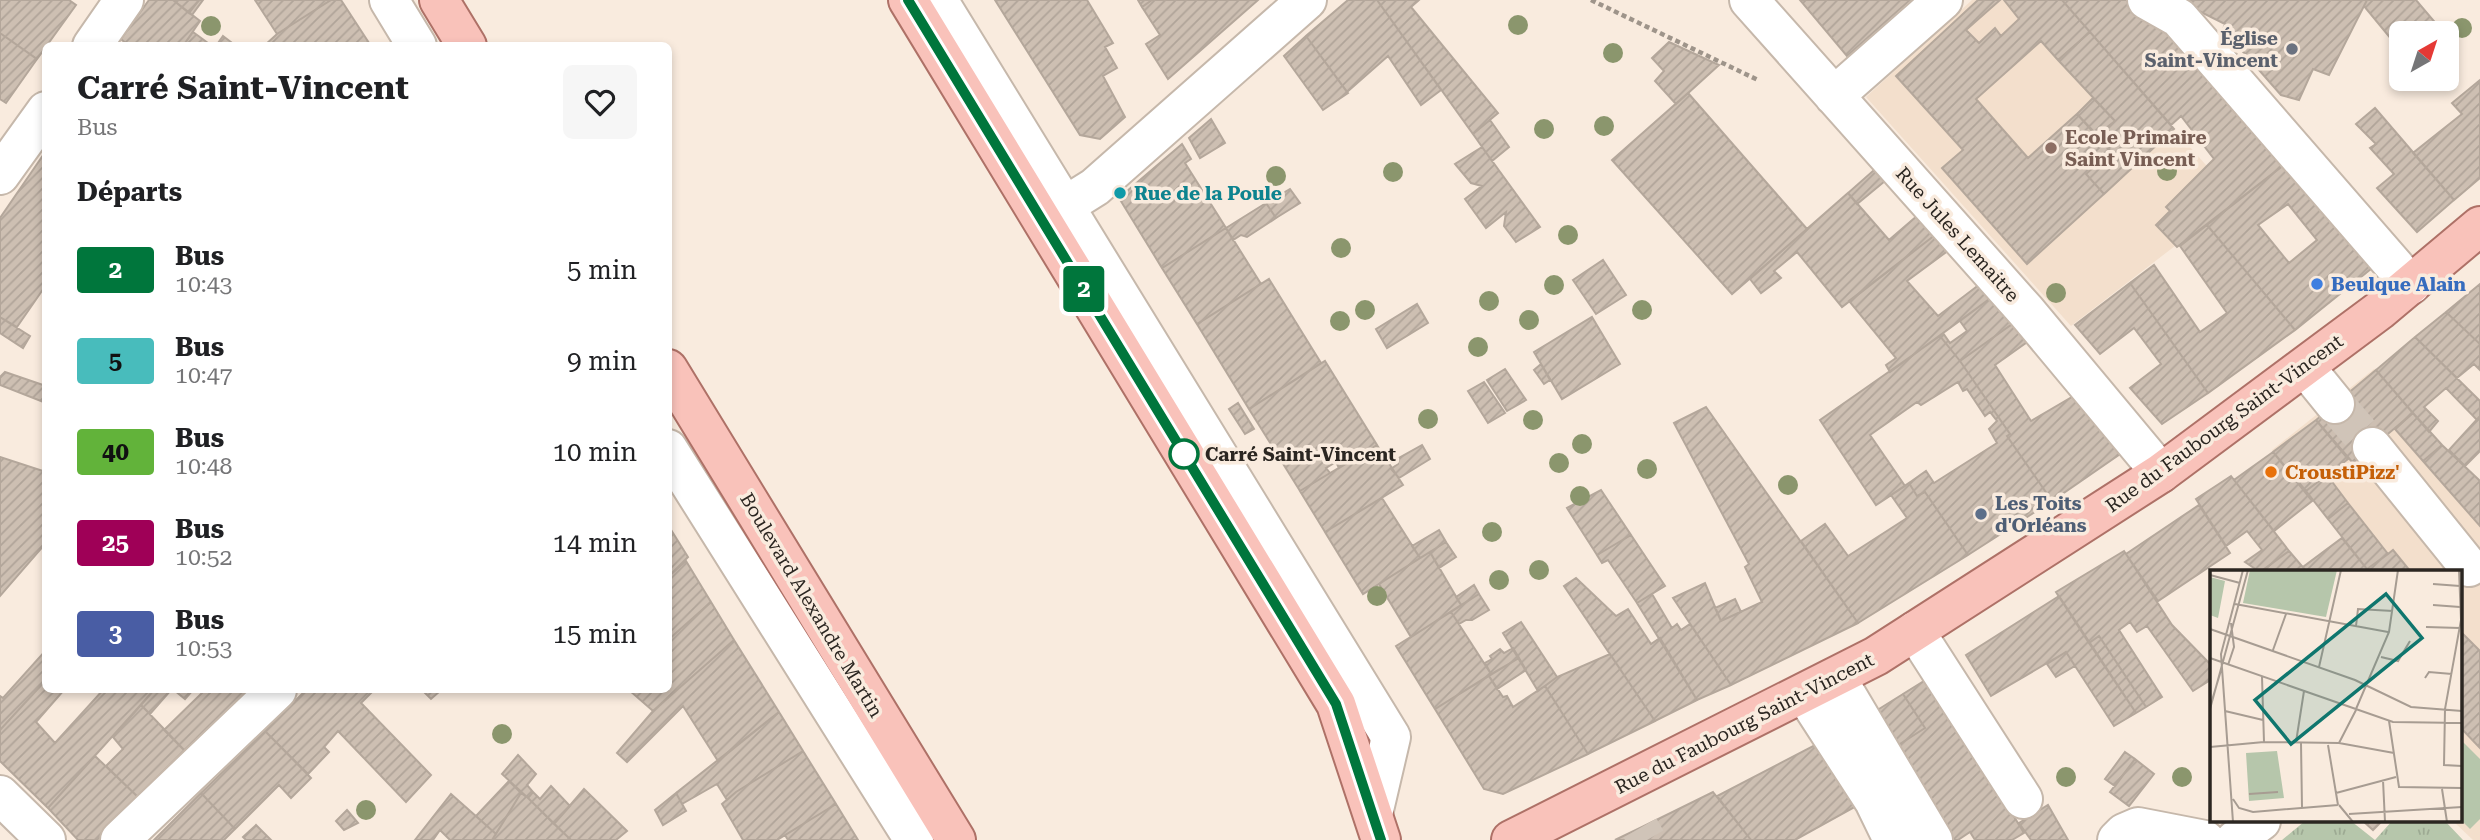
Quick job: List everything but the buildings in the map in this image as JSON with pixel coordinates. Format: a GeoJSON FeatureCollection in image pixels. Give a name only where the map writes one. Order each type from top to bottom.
{"type":"FeatureCollection","features":[{"type":"Feature","properties":{"kind":"main road"},"geometry":{"type":"LineString","coordinates":[[439,0],[465,42]]}},
{"type":"Feature","properties":{"kind":"main road"},"geometry":{"type":"LineString","coordinates":[[908,0],[1054,213],[1336,704],[1377,827]]}},
{"type":"Feature","properties":{"kind":"main road","name":"Rue du Faubourg Saint-Vincent"},"geometry":{"type":"LineString","coordinates":[[1511,840],[1561,829],[1876,656],[2161,472],[2305,367],[2411,285],[2480,226]]}},
{"type":"Feature","properties":{"kind":"main road","name":"Boulevard Alexandre Martin"},"geometry":{"type":"LineString","coordinates":[[672,376],[956,840]]}},
{"type":"Feature","properties":{"kind":"street"},"geometry":{"type":"LineString","coordinates":[[95,42],[124,0]]}},
{"type":"Feature","properties":{"kind":"street"},"geometry":{"type":"LineString","coordinates":[[389,0],[415,42]]}},
{"type":"Feature","properties":{"kind":"street"},"geometry":{"type":"LineString","coordinates":[[938,0],[1054,213],[1095,187],[1307,0]]}},
{"type":"Feature","properties":{"kind":"street","name":"Rue Jules Lemaitre"},"geometry":{"type":"LineString","coordinates":[[1749,0],[2026,311],[2161,472]]}},
{"type":"Feature","properties":{"kind":"street"},"geometry":{"type":"LineString","coordinates":[[1834,96],[1943,0]]}},
{"type":"Feature","properties":{"kind":"street"},"geometry":{"type":"LineString","coordinates":[[2147,0],[2179,18],[2411,285]]}},
{"type":"Feature","properties":{"kind":"street"},"geometry":{"type":"LineString","coordinates":[[0,174],[42,116]]}},
{"type":"Feature","properties":{"kind":"street"},"geometry":{"type":"LineString","coordinates":[[2305,367],[2335,404]]}},
{"type":"Feature","properties":{"kind":"street"},"geometry":{"type":"LineString","coordinates":[[2372,447],[2469,567]]}},
{"type":"Feature","properties":{"kind":"street"},"geometry":{"type":"LineString","coordinates":[[672,455],[914,840]]}},
{"type":"Feature","properties":{"kind":"street"},"geometry":{"type":"LineString","coordinates":[[1915,631],[2023,799]]}},
{"type":"Feature","properties":{"kind":"street"},"geometry":{"type":"LineString","coordinates":[[1820,685],[1893,840]]}},
{"type":"Feature","properties":{"kind":"street"},"geometry":{"type":"LineString","coordinates":[[1820,685],[1933,840]]}},
{"type":"Feature","properties":{"kind":"street"},"geometry":{"type":"LineString","coordinates":[[120,840],[274,693]]}},
{"type":"Feature","properties":{"kind":"street"},"geometry":{"type":"LineString","coordinates":[[0,795],[46,840]]}},
{"type":"Feature","properties":{"kind":"street"},"geometry":{"type":"LineString","coordinates":[[2235,840],[2260,822]]}},
{"type":"Feature","properties":{"kind":"street"},"geometry":{"type":"LineString","coordinates":[[2117,840],[2124,833],[2138,827],[2205,840]]}},
{"type":"Feature","properties":{"kind":"path"},"geometry":{"type":"LineString","coordinates":[[1591,0],[1766,85]]}},
{"type":"Feature","properties":{"kind":"shaded area","name":"Ecole Primaire Saint Vincent"},"geometry":{"type":"Polygon","coordinates":[[[1972,0],[2060,0],[2236,199],[2071,326],[1866,97],[1972,0]]]}},
{"type":"Feature","properties":{"kind":"shaded area"},"geometry":{"type":"Polygon","coordinates":[[[2374,369],[2428,432],[2480,483],[2480,840],[2473,840],[2454,822],[2462,822],[2462,570],[2369,570],[2272,450],[2374,369]]]}},
{"type":"Feature","properties":{"kind":"green space"},"geometry":{"type":"Polygon","coordinates":[[[2462,741],[2480,759],[2480,819],[2470,829],[2462,821],[2462,741]]]}},
{"type":"Feature","properties":{"kind":"green space"},"geometry":{"type":"Polygon","coordinates":[[[2304,822],[2352,822],[2375,840],[2282,840],[2304,822]]]}},
{"type":"Feature","properties":{"kind":"green space"},"geometry":{"type":"Polygon","coordinates":[[[2391,822],[2446,822],[2463,840],[2375,840],[2391,822]]]}},
{"type":"Feature","properties":{"kind":"tunnel"},"geometry":{"type":"LineString","coordinates":[[2335,404],[2372,447]]}},
{"type":"Feature","properties":{"kind":"tunnel"},"geometry":{"type":"LineString","coordinates":[[1640,828],[1647,840]]}},
{"type":"Feature","properties":{"kind":"bus line","name":"2"},"geometry":{"type":"LineString","coordinates":[[908,0],[1336,704],[1381,840]]}},
{"type":"Feature","properties":{"kind":"place","name":"Église Saint-Vincent"},"geometry":{"type":"Point","coordinates":[2292,49]}},
{"type":"Feature","properties":{"kind":"place","name":"Ecole Primaire Saint Vincent"},"geometry":{"type":"Point","coordinates":[2051,148]}},
{"type":"Feature","properties":{"kind":"place","name":"Rue de la Poule"},"geometry":{"type":"Point","coordinates":[1120,193]}},
{"type":"Feature","properties":{"kind":"place","name":"Beulque Alain"},"geometry":{"type":"Point","coordinates":[2317,284]}},
{"type":"Feature","properties":{"kind":"place","name":"Carré Saint-Vincent"},"geometry":{"type":"Point","coordinates":[1184,454]}},
{"type":"Feature","properties":{"kind":"place","name":"CroustiPizz'"},"geometry":{"type":"Point","coordinates":[2271,472]}},
{"type":"Feature","properties":{"kind":"place","name":"Les Toits d'Orléans"},"geometry":{"type":"Point","coordinates":[1981,514]}}]}
